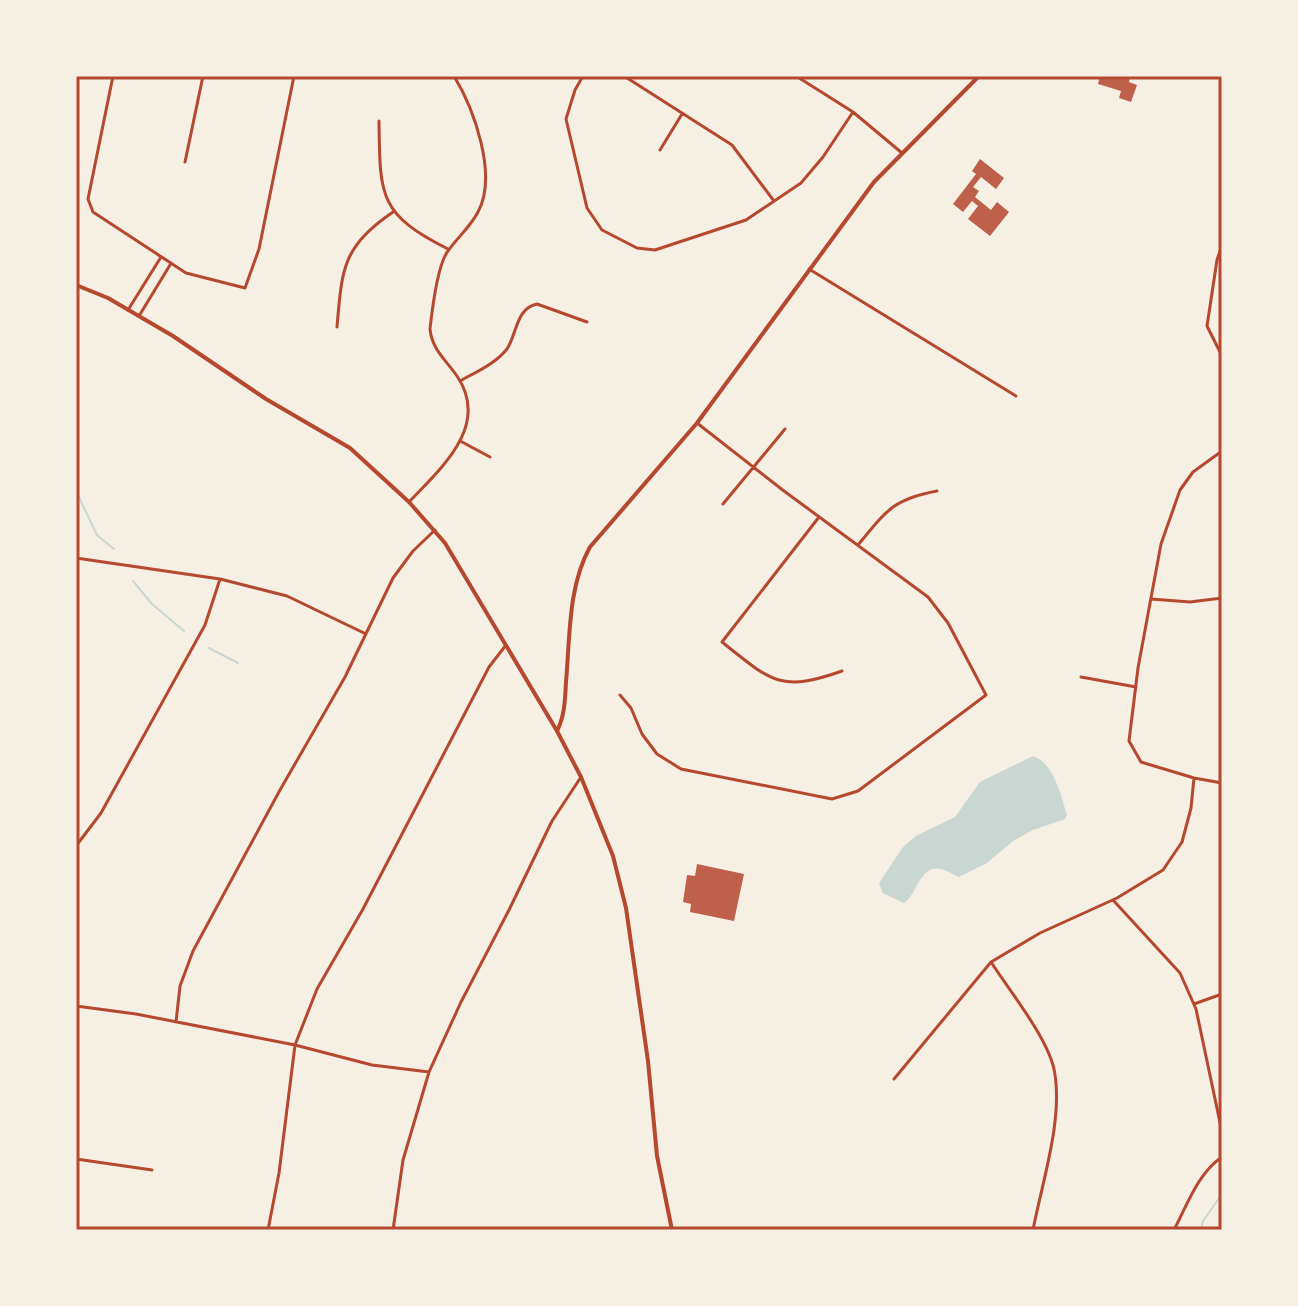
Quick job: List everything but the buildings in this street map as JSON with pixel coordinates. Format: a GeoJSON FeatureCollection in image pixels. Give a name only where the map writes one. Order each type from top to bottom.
{"type":"FeatureCollection","features":[{"type":"Feature","properties":{"kind":"street"},"geometry":{"type":"LineString","coordinates":[[113,76],[88,199],[93,212],[186,273],[245,288],[259,249],[294,76]]}},
{"type":"Feature","properties":{"kind":"street"},"geometry":{"type":"LineString","coordinates":[[185,162],[203,76]]}},
{"type":"Feature","properties":{"kind":"street"},"geometry":{"type":"LineString","coordinates":[[409,502],[449,459],[461,441],[468,418],[467,402],[460,381],[438,354],[431,338],[431,321],[448,249],[479,210],[487,187],[471,111],[454,76]]}},
{"type":"Feature","properties":{"kind":"street"},"geometry":{"type":"LineString","coordinates":[[583,76],[566,119],[582,194],[587,208],[602,230],[637,248],[655,250],[746,220],[801,183],[853,112]]}},
{"type":"Feature","properties":{"kind":"street"},"geometry":{"type":"LineString","coordinates":[[624,76],[732,145],[774,201]]}},
{"type":"Feature","properties":{"kind":"street"},"geometry":{"type":"LineString","coordinates":[[796,76],[853,112],[902,153]]}},
{"type":"Feature","properties":{"kind":"street"},"geometry":{"type":"LineString","coordinates":[[557,731],[564,709],[575,587],[583,559],[598,534],[697,423],[874,182],[979,76]]}},
{"type":"Feature","properties":{"kind":"street"},"geometry":{"type":"LineString","coordinates":[[660,150],[682,114]]}},
{"type":"Feature","properties":{"kind":"street"},"geometry":{"type":"LineString","coordinates":[[379,121],[380,169],[394,212],[408,227],[448,249]]}},
{"type":"Feature","properties":{"kind":"street"},"geometry":{"type":"LineString","coordinates":[[337,327],[343,275],[349,254],[365,233],[394,212]]}},
{"type":"Feature","properties":{"kind":"street"},"geometry":{"type":"LineString","coordinates":[[1222,245],[1214,272],[1207,326],[1222,356]]}},
{"type":"Feature","properties":{"kind":"street"},"geometry":{"type":"LineString","coordinates":[[128,310],[161,257]]}},
{"type":"Feature","properties":{"kind":"street"},"geometry":{"type":"LineString","coordinates":[[139,316],[171,263]]}},
{"type":"Feature","properties":{"kind":"street"},"geometry":{"type":"LineString","coordinates":[[809,269],[1016,396]]}},
{"type":"Feature","properties":{"kind":"street"},"geometry":{"type":"LineString","coordinates":[[76,285],[139,316],[266,399],[350,448],[435,530],[557,731],[581,777],[613,856],[626,908],[648,1061],[657,1156],[672,1230]]}},
{"type":"Feature","properties":{"kind":"street"},"geometry":{"type":"LineString","coordinates":[[460,381],[504,352],[522,313],[530,305],[537,304],[587,322]]}},
{"type":"Feature","properties":{"kind":"street"},"geometry":{"type":"LineString","coordinates":[[620,695],[631,708],[642,734],[657,754],[681,769],[832,799],[858,791],[986,695],[948,623],[928,597],[697,423]]}},
{"type":"Feature","properties":{"kind":"street"},"geometry":{"type":"LineString","coordinates":[[723,504],[785,429]]}},
{"type":"Feature","properties":{"kind":"street"},"geometry":{"type":"LineString","coordinates":[[461,441],[490,457]]}},
{"type":"Feature","properties":{"kind":"street"},"geometry":{"type":"LineString","coordinates":[[1222,451],[1193,472],[1180,490],[1161,544],[1129,741],[1137,758],[1149,765],[1222,783]]}},
{"type":"Feature","properties":{"kind":"street"},"geometry":{"type":"LineString","coordinates":[[857,545],[889,508],[911,496],[937,491]]}},
{"type":"Feature","properties":{"kind":"street"},"geometry":{"type":"LineString","coordinates":[[819,517],[722,642],[762,673],[784,682],[809,683],[842,671]]}},
{"type":"Feature","properties":{"kind":"street"},"geometry":{"type":"LineString","coordinates":[[176,1022],[180,986],[193,951],[345,677],[393,578],[413,551],[435,530]]}},
{"type":"Feature","properties":{"kind":"street"},"geometry":{"type":"LineString","coordinates":[[76,558],[220,579],[287,596],[365,633]]}},
{"type":"Feature","properties":{"kind":"street"},"geometry":{"type":"LineString","coordinates":[[76,846],[101,813],[205,625],[220,579]]}},
{"type":"Feature","properties":{"kind":"street"},"geometry":{"type":"LineString","coordinates":[[1151,599],[1190,602],[1222,598]]}},
{"type":"Feature","properties":{"kind":"street"},"geometry":{"type":"LineString","coordinates":[[268,1230],[279,1173],[295,1045],[317,989],[363,909],[489,667],[506,645]]}},
{"type":"Feature","properties":{"kind":"street"},"geometry":{"type":"LineString","coordinates":[[1081,677],[1136,687]]}},
{"type":"Feature","properties":{"kind":"street"},"geometry":{"type":"LineString","coordinates":[[393,1230],[403,1160],[429,1072],[552,821],[581,777]]}},
{"type":"Feature","properties":{"kind":"street"},"geometry":{"type":"LineString","coordinates":[[894,1079],[991,962],[1040,933],[1113,899],[1163,870],[1182,842],[1191,808],[1194,778]]}},
{"type":"Feature","properties":{"kind":"street"},"geometry":{"type":"LineString","coordinates":[[1113,899],[1180,973],[1194,1004],[1222,1132]]}},
{"type":"Feature","properties":{"kind":"street"},"geometry":{"type":"LineString","coordinates":[[991,962],[1043,1043],[1054,1069],[1054,1120],[1033,1230]]}},
{"type":"Feature","properties":{"kind":"street"},"geometry":{"type":"LineString","coordinates":[[1194,1004],[1222,994]]}},
{"type":"Feature","properties":{"kind":"street"},"geometry":{"type":"LineString","coordinates":[[76,1006],[295,1045],[372,1065],[429,1072]]}},
{"type":"Feature","properties":{"kind":"street"},"geometry":{"type":"LineString","coordinates":[[1174,1230],[1199,1181],[1222,1157]]}},
{"type":"Feature","properties":{"kind":"street"},"geometry":{"type":"LineString","coordinates":[[76,1159],[152,1170]]}},
{"type":"Feature","properties":{"kind":"shaded area"},"geometry":{"type":"Polygon","coordinates":[[[1033,756],[1046,766],[1056,781],[1067,815],[1065,819],[1033,830],[1013,841],[987,863],[959,877],[941,869],[928,871],[904,903],[883,893],[879,883],[903,847],[916,836],[955,817],[980,782],[1033,756]]]}},
{"type":"Feature","properties":{"kind":"waterway"},"geometry":{"type":"LineString","coordinates":[[76,491],[97,535],[114,549]]}},
{"type":"Feature","properties":{"kind":"waterway"},"geometry":{"type":"LineString","coordinates":[[133,581],[152,604],[184,631]]}},
{"type":"Feature","properties":{"kind":"waterway"},"geometry":{"type":"LineString","coordinates":[[209,648],[238,663]]}},
{"type":"Feature","properties":{"kind":"waterway"},"geometry":{"type":"LineString","coordinates":[[1196,1230],[1201,1229],[1203,1221],[1222,1194]]}},
{"type":"Feature","properties":{"kind":"waterway"},"geometry":{"type":"LineString","coordinates":[[76,1227],[79,1230]]}}]}
